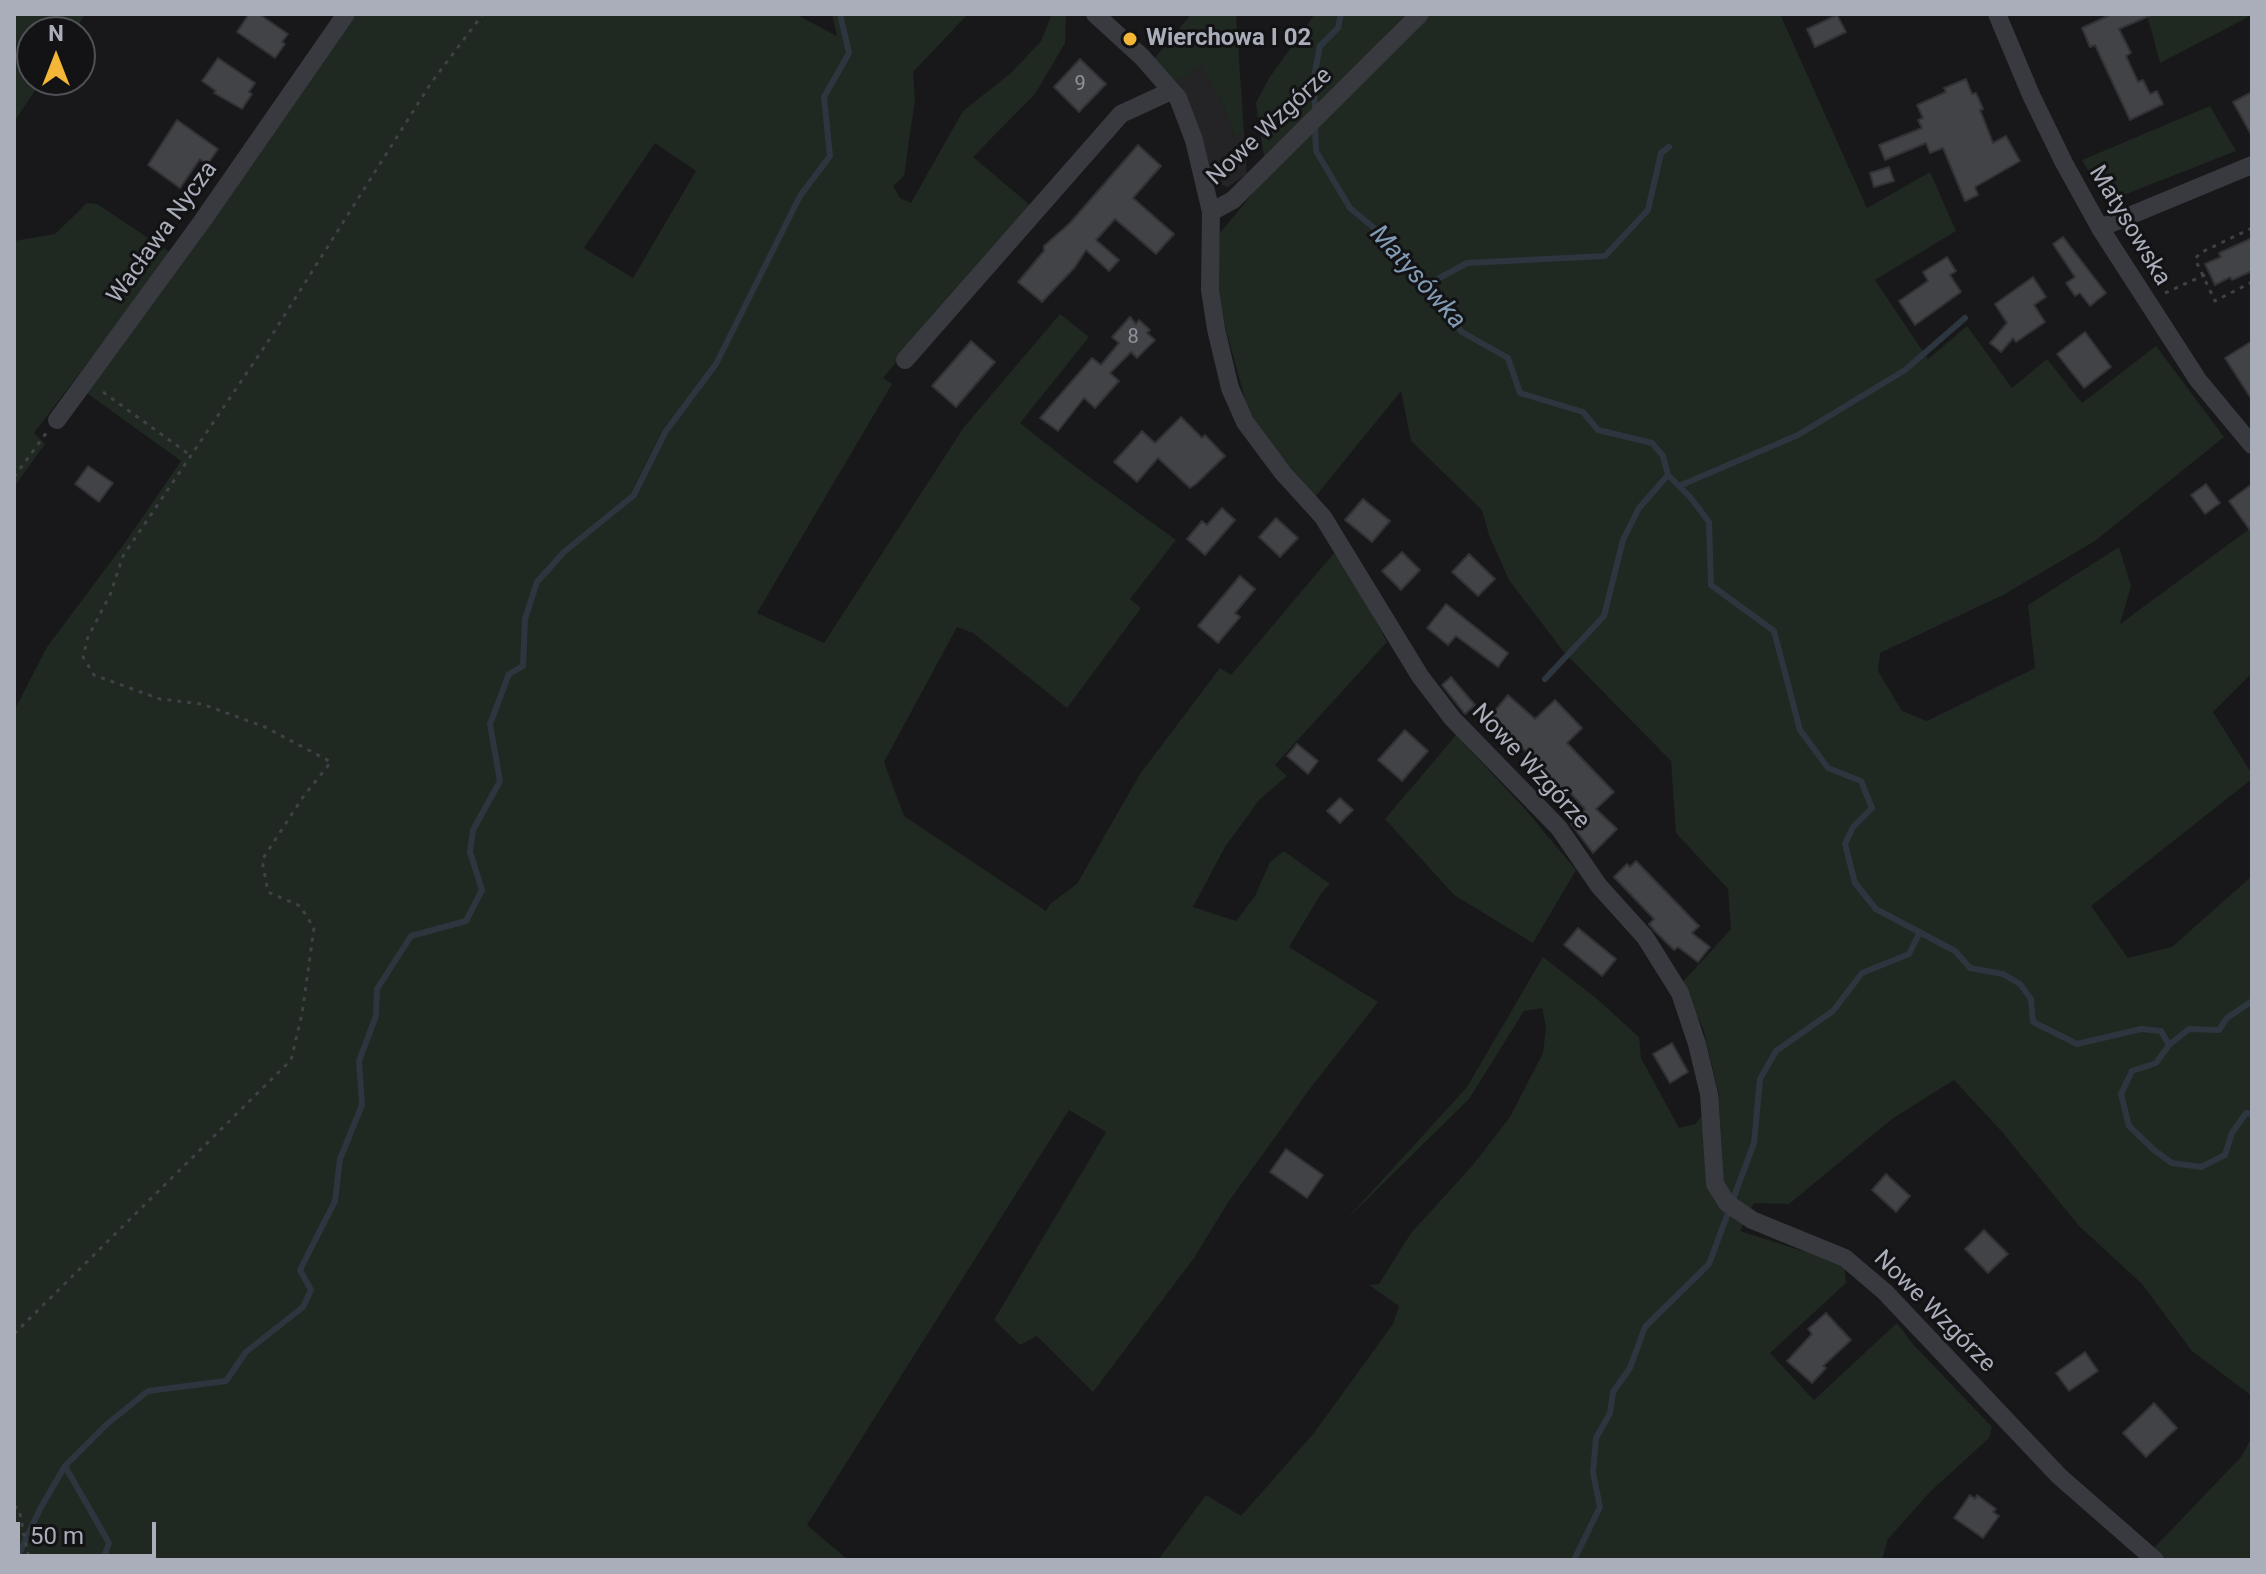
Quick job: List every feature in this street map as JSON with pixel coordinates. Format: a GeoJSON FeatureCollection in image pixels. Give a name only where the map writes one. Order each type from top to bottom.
{"type":"FeatureCollection","features":[{"type":"Feature","properties":{"kind":"street","name":"Wacława Nycza"},"geometry":{"type":"LineString","coordinates":[[57,420],[203,220],[346,14]]}},
{"type":"Feature","properties":{"kind":"street"},"geometry":{"type":"LineString","coordinates":[[1095,14],[1142,57],[1178,98],[1194,140],[1211,212]]}},
{"type":"Feature","properties":{"kind":"street","name":"Nowe Wzgórze"},"geometry":{"type":"LineString","coordinates":[[1420,14],[1233,200],[1211,212],[1210,290],[1216,329],[1230,388],[1245,422],[1283,473],[1323,517],[1420,676],[1452,718],[1559,828],[1599,886],[1652,948],[1680,993],[1709,1094],[1715,1184],[1727,1203],[1752,1220],[1845,1258],[1855,1266],[1894,1301],[2059,1476],[2155,1560]]}},
{"type":"Feature","properties":{"kind":"street","name":"Matysowska"},"geometry":{"type":"LineString","coordinates":[[1997,14],[2031,95],[2100,228],[2198,380],[2252,445]]}},
{"type":"Feature","properties":{"kind":"street"},"geometry":{"type":"LineString","coordinates":[[905,360],[1121,114],[1171,91]]}},
{"type":"Feature","properties":{"kind":"street"},"geometry":{"type":"LineString","coordinates":[[2100,228],[2252,165]]}},
{"type":"Feature","properties":{"kind":"path"},"geometry":{"type":"LineString","coordinates":[[14,1334],[291,1060],[302,1014],[314,928],[300,906],[268,892],[262,860],[303,797],[331,762],[265,727],[202,704],[160,699],[94,675],[83,657],[88,637],[110,595],[123,556],[267,343],[431,83],[483,14]]}},
{"type":"Feature","properties":{"kind":"path"},"geometry":{"type":"LineString","coordinates":[[2252,228],[2200,253],[2195,259],[2215,301],[2252,282]]}},
{"type":"Feature","properties":{"kind":"path"},"geometry":{"type":"LineString","coordinates":[[2173,289],[2209,273]]}},
{"type":"Feature","properties":{"kind":"path"},"geometry":{"type":"LineString","coordinates":[[86,380],[192,456]]}},
{"type":"Feature","properties":{"kind":"path"},"geometry":{"type":"LineString","coordinates":[[14,477],[57,420]]}},
{"type":"Feature","properties":{"kind":"path"},"geometry":{"type":"LineString","coordinates":[[14,1506],[19,1509],[29,1560]]}},
{"type":"Feature","properties":{"kind":"shaded area"},"geometry":{"type":"Polygon","coordinates":[[[14,14],[85,14],[16,16],[16,96],[31,96],[14,122],[14,14]]]}},
{"type":"Feature","properties":{"kind":"shaded area"},"geometry":{"type":"Polygon","coordinates":[[[357,14],[795,14],[837,36],[832,14],[968,14],[913,72],[915,99],[904,176],[893,186],[900,198],[911,203],[963,111],[1011,73],[1041,41],[1052,14],[1066,14],[1065,43],[1035,94],[973,157],[1030,205],[883,378],[892,384],[757,613],[824,643],[964,427],[1060,314],[1089,337],[1020,423],[1176,540],[1130,599],[1141,608],[1067,708],[973,633],[957,627],[884,762],[904,816],[1046,911],[1050,904],[1077,884],[1140,774],[1220,668],[1231,675],[1334,553],[1350,573],[1387,642],[1275,765],[1287,776],[1260,799],[1225,847],[1193,907],[1236,921],[1255,896],[1270,862],[1284,851],[1330,884],[1289,947],[1378,1002],[1312,1086],[1229,1201],[1194,1258],[1093,1392],[1037,1336],[1020,1345],[994,1320],[1106,1132],[1069,1110],[807,1525],[848,1560],[14,1560],[14,711],[47,647],[181,461],[84,391],[357,14]],[[655,143],[584,248],[633,278],[696,171],[655,143]]]}},
{"type":"Feature","properties":{"kind":"shaded area"},"geometry":{"type":"Polygon","coordinates":[[[1191,14],[1236,14],[1244,133],[1234,136],[1223,105],[1201,66],[1176,82],[1154,59],[1191,14]]]}},
{"type":"Feature","properties":{"kind":"shaded area"},"geometry":{"type":"Polygon","coordinates":[[[1315,14],[1780,14],[1867,208],[1930,172],[1956,231],[1875,280],[1928,359],[1967,326],[2012,388],[2047,359],[2082,403],[2156,346],[2224,437],[2095,541],[2005,594],[1880,653],[1878,671],[1902,711],[1927,721],[2035,668],[2028,605],[2119,547],[2131,586],[2120,624],[2252,527],[2252,673],[2213,712],[2252,774],[2252,779],[2091,906],[2128,958],[2172,947],[2252,876],[2252,1396],[2192,1351],[2142,1284],[2079,1226],[2003,1133],[1954,1080],[1892,1119],[1789,1204],[1754,1203],[1740,1231],[1844,1264],[1846,1283],[1770,1353],[1814,1400],[1897,1323],[1912,1343],[1992,1427],[1989,1438],[1930,1492],[1888,1539],[1882,1560],[1158,1560],[1206,1495],[1241,1516],[1314,1433],[1393,1324],[1399,1306],[1369,1285],[1379,1284],[1411,1233],[1472,1166],[1510,1117],[1543,1053],[1546,1027],[1542,1008],[1524,1011],[1469,1099],[1345,1221],[1467,1087],[1543,957],[1596,998],[1639,1037],[1641,1058],[1679,1128],[1695,1124],[1719,1095],[1703,1028],[1681,984],[1731,929],[1728,889],[1676,833],[1671,761],[1563,651],[1509,580],[1489,535],[1482,510],[1411,441],[1401,391],[1315,497],[1256,425],[1246,403],[1222,315],[1217,270],[1220,233],[1267,176],[1256,103],[1269,78],[1315,14]]]}},
{"type":"Feature","properties":{"kind":"shaded area"},"geometry":{"type":"Polygon","coordinates":[[[2147,14],[2252,14],[2252,15],[2160,63],[2147,14]]]}},
{"type":"Feature","properties":{"kind":"shaded area"},"geometry":{"type":"Polygon","coordinates":[[[1201,65],[1223,105],[1234,136],[1244,133],[1247,174],[1228,187],[1215,182],[1191,110],[1176,82],[1201,65]]]}},
{"type":"Feature","properties":{"kind":"shaded area"},"geometry":{"type":"Polygon","coordinates":[[[2210,106],[2236,151],[2106,202],[2104,197],[2110,192],[2105,183],[2098,188],[2082,160],[2210,106]]]}},
{"type":"Feature","properties":{"kind":"shaded area"},"geometry":{"type":"Polygon","coordinates":[[[87,203],[97,204],[171,253],[34,433],[45,444],[14,487],[14,241],[55,234],[87,203]]]}},
{"type":"Feature","properties":{"kind":"shaded area"},"geometry":{"type":"Polygon","coordinates":[[[1456,735],[1525,809],[1576,870],[1533,943],[1454,895],[1385,819],[1456,735]]]}},
{"type":"Feature","properties":{"kind":"shaded area"},"geometry":{"type":"Polygon","coordinates":[[[2252,1437],[2252,1555],[2247,1560],[2163,1560],[2154,1548],[2241,1457],[2252,1437]]]}},
{"type":"Feature","properties":{"kind":"building"},"geometry":{"type":"Polygon","coordinates":[[[249,14],[259,14],[288,34],[275,58],[237,32],[249,14]]]}},
{"type":"Feature","properties":{"kind":"building"},"geometry":{"type":"Polygon","coordinates":[[[2112,14],[2154,14],[2119,29],[2131,53],[2126,56],[2138,82],[2143,80],[2150,94],[2157,91],[2163,104],[2130,120],[2095,45],[2090,47],[2082,28],[2112,14]]]}},
{"type":"Feature","properties":{"kind":"building"},"geometry":{"type":"Polygon","coordinates":[[[1837,15],[1846,32],[1815,47],[1807,29],[1837,15]]]}},
{"type":"Feature","properties":{"kind":"building"},"geometry":{"type":"Polygon","coordinates":[[[218,58],[255,83],[242,109],[214,93],[216,91],[202,81],[218,58]]]}},
{"type":"Feature","properties":{"kind":"building"},"geometry":{"type":"Polygon","coordinates":[[[1080,59],[1106,84],[1079,112],[1054,87],[1080,59]]]}},
{"type":"Feature","properties":{"kind":"building"},"geometry":{"type":"Polygon","coordinates":[[[1966,79],[1983,109],[1980,110],[1993,143],[2006,136],[2020,161],[1975,187],[1978,195],[1965,201],[1943,148],[1930,153],[1926,143],[1885,160],[1879,145],[1922,128],[1918,120],[1923,118],[1917,105],[1966,79]]]}},
{"type":"Feature","properties":{"kind":"building"},"geometry":{"type":"Polygon","coordinates":[[[2252,92],[2252,136],[2233,102],[2252,92]]]}},
{"type":"Feature","properties":{"kind":"building"},"geometry":{"type":"Polygon","coordinates":[[[177,120],[218,149],[207,165],[200,159],[180,188],[148,165],[177,120]]]}},
{"type":"Feature","properties":{"kind":"building"},"geometry":{"type":"Polygon","coordinates":[[[1138,145],[1161,166],[1133,198],[1174,234],[1156,254],[1115,219],[1096,240],[1119,260],[1109,271],[1086,250],[1075,267],[1042,302],[1018,282],[1044,251],[1044,246],[1070,223],[1138,145]]]}},
{"type":"Feature","properties":{"kind":"building"},"geometry":{"type":"Polygon","coordinates":[[[1889,167],[1894,181],[1874,187],[1870,173],[1889,167]]]}},
{"type":"Feature","properties":{"kind":"building"},"geometry":{"type":"Polygon","coordinates":[[[2063,237],[2106,293],[2090,306],[2080,293],[2075,296],[2066,283],[2075,277],[2053,244],[2063,237]]]}},
{"type":"Feature","properties":{"kind":"building"},"geometry":{"type":"Polygon","coordinates":[[[2252,238],[2252,271],[2215,285],[2205,264],[2221,257],[2219,253],[2252,238]]]}},
{"type":"Feature","properties":{"kind":"building"},"geometry":{"type":"Polygon","coordinates":[[[1947,257],[1956,271],[1950,275],[1961,292],[1915,325],[1899,301],[1928,281],[1923,272],[1947,257]]]}},
{"type":"Feature","properties":{"kind":"building"},"geometry":{"type":"Polygon","coordinates":[[[2033,277],[2046,297],[2034,305],[2045,322],[2016,342],[2013,338],[2001,352],[1990,343],[2007,323],[1995,304],[2033,277]]]}},
{"type":"Feature","properties":{"kind":"building"},"geometry":{"type":"Polygon","coordinates":[[[1130,317],[1136,324],[1139,320],[1150,330],[1147,333],[1155,340],[1137,358],[1131,352],[1110,373],[1119,381],[1095,408],[1084,398],[1058,431],[1040,418],[1092,358],[1101,365],[1119,343],[1112,337],[1130,317]]]}},
{"type":"Feature","properties":{"kind":"building"},"geometry":{"type":"Polygon","coordinates":[[[2085,332],[2111,367],[2084,388],[2057,354],[2085,332]]]}},
{"type":"Feature","properties":{"kind":"building"},"geometry":{"type":"Polygon","coordinates":[[[971,341],[995,362],[956,407],[932,386],[971,341]]]}},
{"type":"Feature","properties":{"kind":"building"},"geometry":{"type":"Polygon","coordinates":[[[2252,341],[2252,400],[2225,358],[2252,341]]]}},
{"type":"Feature","properties":{"kind":"building"},"geometry":{"type":"Polygon","coordinates":[[[1181,417],[1202,438],[1205,435],[1225,456],[1196,484],[1190,488],[1158,458],[1137,482],[1114,462],[1142,431],[1155,443],[1181,417]]]}},
{"type":"Feature","properties":{"kind":"building"},"geometry":{"type":"Polygon","coordinates":[[[88,466],[113,483],[99,502],[75,484],[88,466]]]}},
{"type":"Feature","properties":{"kind":"building"},"geometry":{"type":"Polygon","coordinates":[[[2206,484],[2220,503],[2205,514],[2191,495],[2206,484]]]}},
{"type":"Feature","properties":{"kind":"building"},"geometry":{"type":"Polygon","coordinates":[[[2252,484],[2252,533],[2229,501],[2252,484]]]}},
{"type":"Feature","properties":{"kind":"building"},"geometry":{"type":"Polygon","coordinates":[[[1363,499],[1390,521],[1372,542],[1345,520],[1363,499]]]}},
{"type":"Feature","properties":{"kind":"building"},"geometry":{"type":"Polygon","coordinates":[[[1222,508],[1235,520],[1205,555],[1187,539],[1202,521],[1207,525],[1222,508]]]}},
{"type":"Feature","properties":{"kind":"building"},"geometry":{"type":"Polygon","coordinates":[[[1276,518],[1298,538],[1280,557],[1259,537],[1276,518]]]}},
{"type":"Feature","properties":{"kind":"building"},"geometry":{"type":"Polygon","coordinates":[[[1402,552],[1420,570],[1401,590],[1382,571],[1402,552]]]}},
{"type":"Feature","properties":{"kind":"building"},"geometry":{"type":"Polygon","coordinates":[[[1469,554],[1495,579],[1478,596],[1452,572],[1469,554]]]}},
{"type":"Feature","properties":{"kind":"building"},"geometry":{"type":"Polygon","coordinates":[[[1240,576],[1255,589],[1235,613],[1240,617],[1218,643],[1198,626],[1240,576]]]}},
{"type":"Feature","properties":{"kind":"building"},"geometry":{"type":"Polygon","coordinates":[[[1446,604],[1508,653],[1498,667],[1456,636],[1448,645],[1427,628],[1446,604]]]}},
{"type":"Feature","properties":{"kind":"building"},"geometry":{"type":"Polygon","coordinates":[[[1451,677],[1475,705],[1465,714],[1442,685],[1451,677]]]}},
{"type":"Feature","properties":{"kind":"building"},"geometry":{"type":"Polygon","coordinates":[[[1508,695],[1535,719],[1555,700],[1582,728],[1567,743],[1614,792],[1596,809],[1617,829],[1593,853],[1571,824],[1585,809],[1565,787],[1561,791],[1526,755],[1528,753],[1488,719],[1508,695]]]}},
{"type":"Feature","properties":{"kind":"building"},"geometry":{"type":"Polygon","coordinates":[[[1405,730],[1428,751],[1402,781],[1378,760],[1405,730]]]}},
{"type":"Feature","properties":{"kind":"building"},"geometry":{"type":"Polygon","coordinates":[[[1297,744],[1318,761],[1308,774],[1287,756],[1297,744]]]}},
{"type":"Feature","properties":{"kind":"building"},"geometry":{"type":"Polygon","coordinates":[[[1340,798],[1353,810],[1340,823],[1327,811],[1340,798]]]}},
{"type":"Feature","properties":{"kind":"building"},"geometry":{"type":"Polygon","coordinates":[[[1636,861],[1699,926],[1692,933],[1710,947],[1698,962],[1678,947],[1674,950],[1655,931],[1649,924],[1654,919],[1614,877],[1627,864],[1630,867],[1636,861]]]}},
{"type":"Feature","properties":{"kind":"building"},"geometry":{"type":"Polygon","coordinates":[[[1578,928],[1616,959],[1602,976],[1564,945],[1578,928]]]}},
{"type":"Feature","properties":{"kind":"building"},"geometry":{"type":"Polygon","coordinates":[[[1672,1043],[1688,1072],[1670,1083],[1653,1054],[1672,1043]]]}},
{"type":"Feature","properties":{"kind":"building"},"geometry":{"type":"Polygon","coordinates":[[[1286,1149],[1323,1175],[1307,1198],[1270,1172],[1286,1149]]]}},
{"type":"Feature","properties":{"kind":"building"},"geometry":{"type":"Polygon","coordinates":[[[1886,1174],[1910,1196],[1896,1212],[1872,1190],[1886,1174]]]}},
{"type":"Feature","properties":{"kind":"building"},"geometry":{"type":"Polygon","coordinates":[[[1984,1230],[2008,1254],[1988,1273],[1965,1249],[1984,1230]]]}},
{"type":"Feature","properties":{"kind":"building"},"geometry":{"type":"Polygon","coordinates":[[[1826,1313],[1851,1340],[1823,1366],[1826,1368],[1812,1383],[1787,1361],[1812,1334],[1808,1329],[1826,1313]]]}},
{"type":"Feature","properties":{"kind":"building"},"geometry":{"type":"Polygon","coordinates":[[[2085,1352],[2098,1371],[2069,1391],[2056,1373],[2085,1352]]]}},
{"type":"Feature","properties":{"kind":"building"},"geometry":{"type":"Polygon","coordinates":[[[2154,1403],[2177,1428],[2146,1457],[2123,1433],[2154,1403]]]}},
{"type":"Feature","properties":{"kind":"building"},"geometry":{"type":"Polygon","coordinates":[[[1970,1495],[1975,1499],[1977,1495],[1996,1509],[1993,1512],[1999,1516],[1983,1538],[1954,1518],[1970,1495]]]}},
{"type":"Feature","properties":{"kind":"waterway"},"geometry":{"type":"LineString","coordinates":[[103,1560],[109,1543],[65,1466],[107,1424],[148,1391],[226,1381],[246,1352],[303,1307],[311,1290],[300,1270],[335,1201],[340,1159],[362,1105],[359,1061],[376,1016],[377,989],[411,936],[466,921],[482,890],[470,852],[473,830],[500,781],[490,724],[509,674],[523,666],[525,619],[537,582],[564,552],[634,495],[666,431],[716,364],[800,196],[830,156],[824,97],[849,53],[840,14]]}},
{"type":"Feature","properties":{"kind":"waterway","name":"Matysówka"},"geometry":{"type":"LineString","coordinates":[[1315,114],[1314,77],[1320,46],[1338,28],[1341,14]]}},
{"type":"Feature","properties":{"kind":"waterway","name":"Matysówka"},"geometry":{"type":"LineString","coordinates":[[1315,125],[1316,151],[1350,208],[1386,238],[1462,332],[1508,358],[1520,393],[1583,412],[1598,430],[1652,443],[1663,456],[1668,475],[1709,522],[1711,585],[1774,631],[1800,730],[1828,768],[1861,781],[1872,808],[1853,827],[1845,844],[1855,883],[1876,909],[1955,951],[1970,968],[2003,974],[2020,984],[2031,999],[2033,1022],[2077,1044],[2141,1029],[2161,1031],[2169,1045],[2156,1063],[2132,1071],[2121,1094],[2129,1126],[2172,1163],[2201,1167],[2225,1155],[2232,1133],[2246,1113],[2252,1114]]}},
{"type":"Feature","properties":{"kind":"waterway"},"geometry":{"type":"LineString","coordinates":[[1425,286],[1467,263],[1605,256],[1648,210],[1661,153],[1669,147]]}},
{"type":"Feature","properties":{"kind":"waterway"},"geometry":{"type":"LineString","coordinates":[[1679,486],[1798,435],[1905,370],[1965,318]]}},
{"type":"Feature","properties":{"kind":"waterway"},"geometry":{"type":"LineString","coordinates":[[1545,679],[1604,616],[1623,540],[1639,508],[1668,475]]}},
{"type":"Feature","properties":{"kind":"waterway"},"geometry":{"type":"LineString","coordinates":[[1574,1560],[1600,1507],[1593,1473],[1596,1438],[1610,1413],[1613,1392],[1630,1368],[1645,1327],[1709,1264],[1754,1143],[1760,1079],[1776,1051],[1833,1011],[1862,973],[1909,954],[1920,932]]}},
{"type":"Feature","properties":{"kind":"waterway"},"geometry":{"type":"LineString","coordinates":[[2169,1045],[2189,1029],[2219,1030],[2227,1018],[2252,1001]]}},
{"type":"Feature","properties":{"kind":"waterway"},"geometry":{"type":"LineString","coordinates":[[16,1560],[65,1466]]}},
{"type":"Feature","properties":{"kind":"place","name":"Wierchowa I 02"},"geometry":{"type":"Point","coordinates":[1130,39]}}]}
